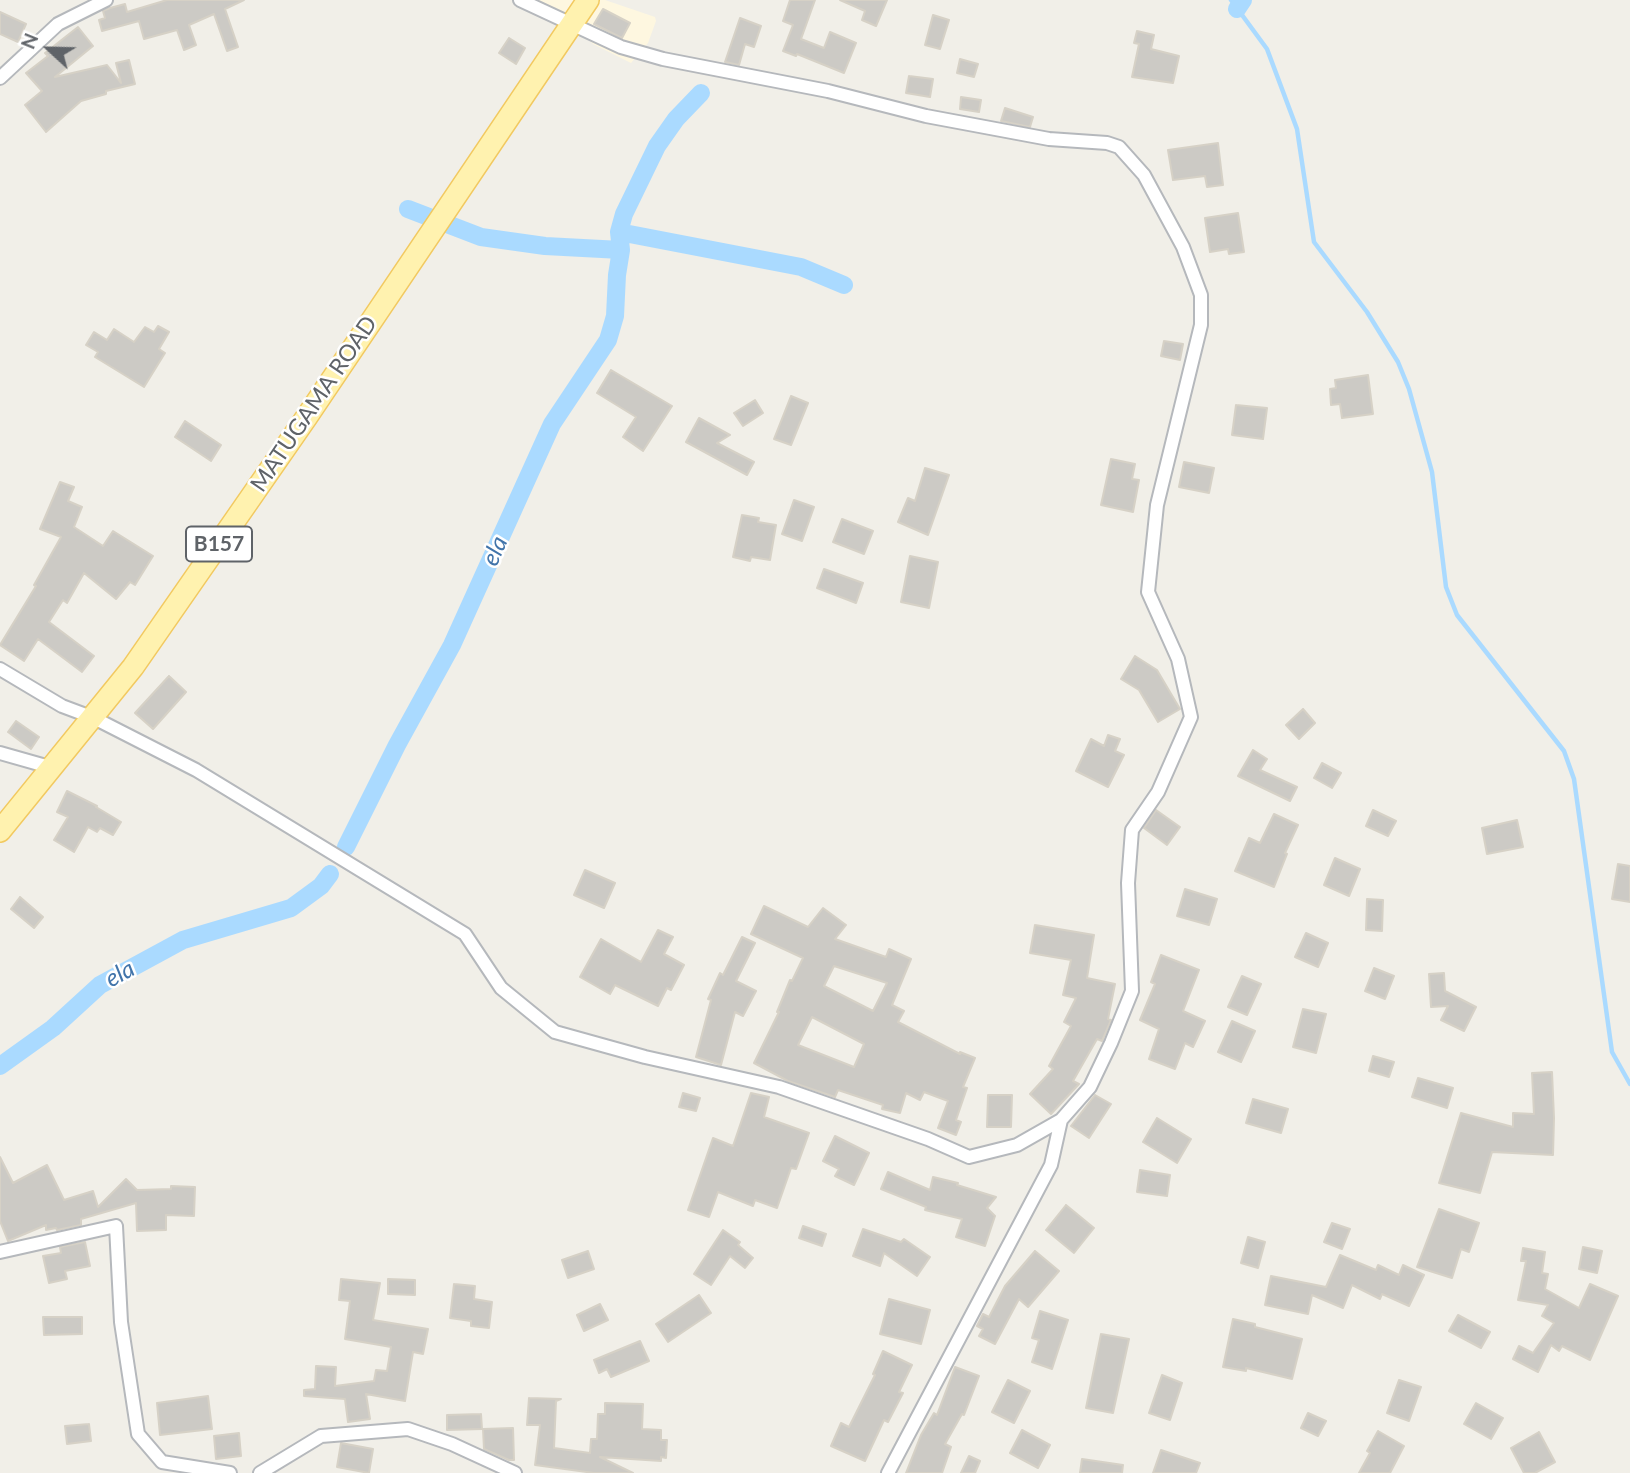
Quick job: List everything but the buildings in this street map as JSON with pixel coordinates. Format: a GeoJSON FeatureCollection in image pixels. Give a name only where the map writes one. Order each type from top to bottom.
{"type":"FeatureCollection","features":[{"type":"Feature","properties":{"kind":"main road","name":"MATUGAMA ROAD"},"geometry":{"type":"LineString","coordinates":[[0,831],[133,667],[271,469],[588,0]]}},
{"type":"Feature","properties":{"kind":"street"},"geometry":{"type":"LineString","coordinates":[[0,78],[58,24],[106,0]]}},
{"type":"Feature","properties":{"kind":"street"},"geometry":{"type":"LineString","coordinates":[[0,669],[62,706],[94,718],[195,770],[465,934],[501,988],[555,1032],[645,1057],[779,1087],[929,1139],[970,1157],[1017,1145],[1061,1120],[1090,1087],[1132,991],[1128,883],[1132,830],[1158,792],[1191,718],[1178,659],[1148,592],[1157,505],[1201,325],[1201,295],[1183,247],[1144,175],[1119,147],[1107,143],[1049,139],[926,116],[828,91],[663,59],[621,47],[520,0]]}},
{"type":"Feature","properties":{"kind":"street"},"geometry":{"type":"LineString","coordinates":[[0,753],[53,768]]}},
{"type":"Feature","properties":{"kind":"street"},"geometry":{"type":"LineString","coordinates":[[888,1473],[1051,1164],[1061,1120]]}},
{"type":"Feature","properties":{"kind":"street"},"geometry":{"type":"LineString","coordinates":[[0,1252],[116,1226],[121,1322],[138,1434],[161,1468],[230,1473]]}},
{"type":"Feature","properties":{"kind":"street"},"geometry":{"type":"LineString","coordinates":[[260,1473],[321,1436],[408,1429],[452,1444],[515,1473]]}},
{"type":"Feature","properties":{"kind":"shaded area"},"geometry":{"type":"Polygon","coordinates":[[[535,0],[605,0],[655,17],[656,21],[648,43],[631,63],[593,44],[572,23],[533,6],[535,0]]]}},
{"type":"Feature","properties":{"kind":"waterway"},"geometry":{"type":"LineString","coordinates":[[1231,0],[1267,49],[1297,129],[1314,242],[1367,312],[1398,362],[1409,389],[1432,472],[1446,587],[1457,615],[1564,751],[1574,779],[1612,1052],[1630,1084]]}},
{"type":"Feature","properties":{"kind":"waterway","name":"ela"},"geometry":{"type":"LineString","coordinates":[[1237,9],[1243,0]]}},
{"type":"Feature","properties":{"kind":"waterway","name":"ela"},"geometry":{"type":"LineString","coordinates":[[346,847],[397,745],[452,645],[552,424],[608,340],[615,316],[621,250],[619,232],[624,214],[657,146],[676,119],[701,93]]}},
{"type":"Feature","properties":{"kind":"waterway","name":"ela"},"geometry":{"type":"LineString","coordinates":[[408,209],[481,237],[545,246],[621,250]]}},
{"type":"Feature","properties":{"kind":"waterway","name":"ela"},"geometry":{"type":"LineString","coordinates":[[619,232],[801,267],[844,285]]}},
{"type":"Feature","properties":{"kind":"waterway","name":"ela"},"geometry":{"type":"LineString","coordinates":[[0,1066],[53,1028],[100,985],[183,940],[291,908],[321,886],[330,874]]}}]}
